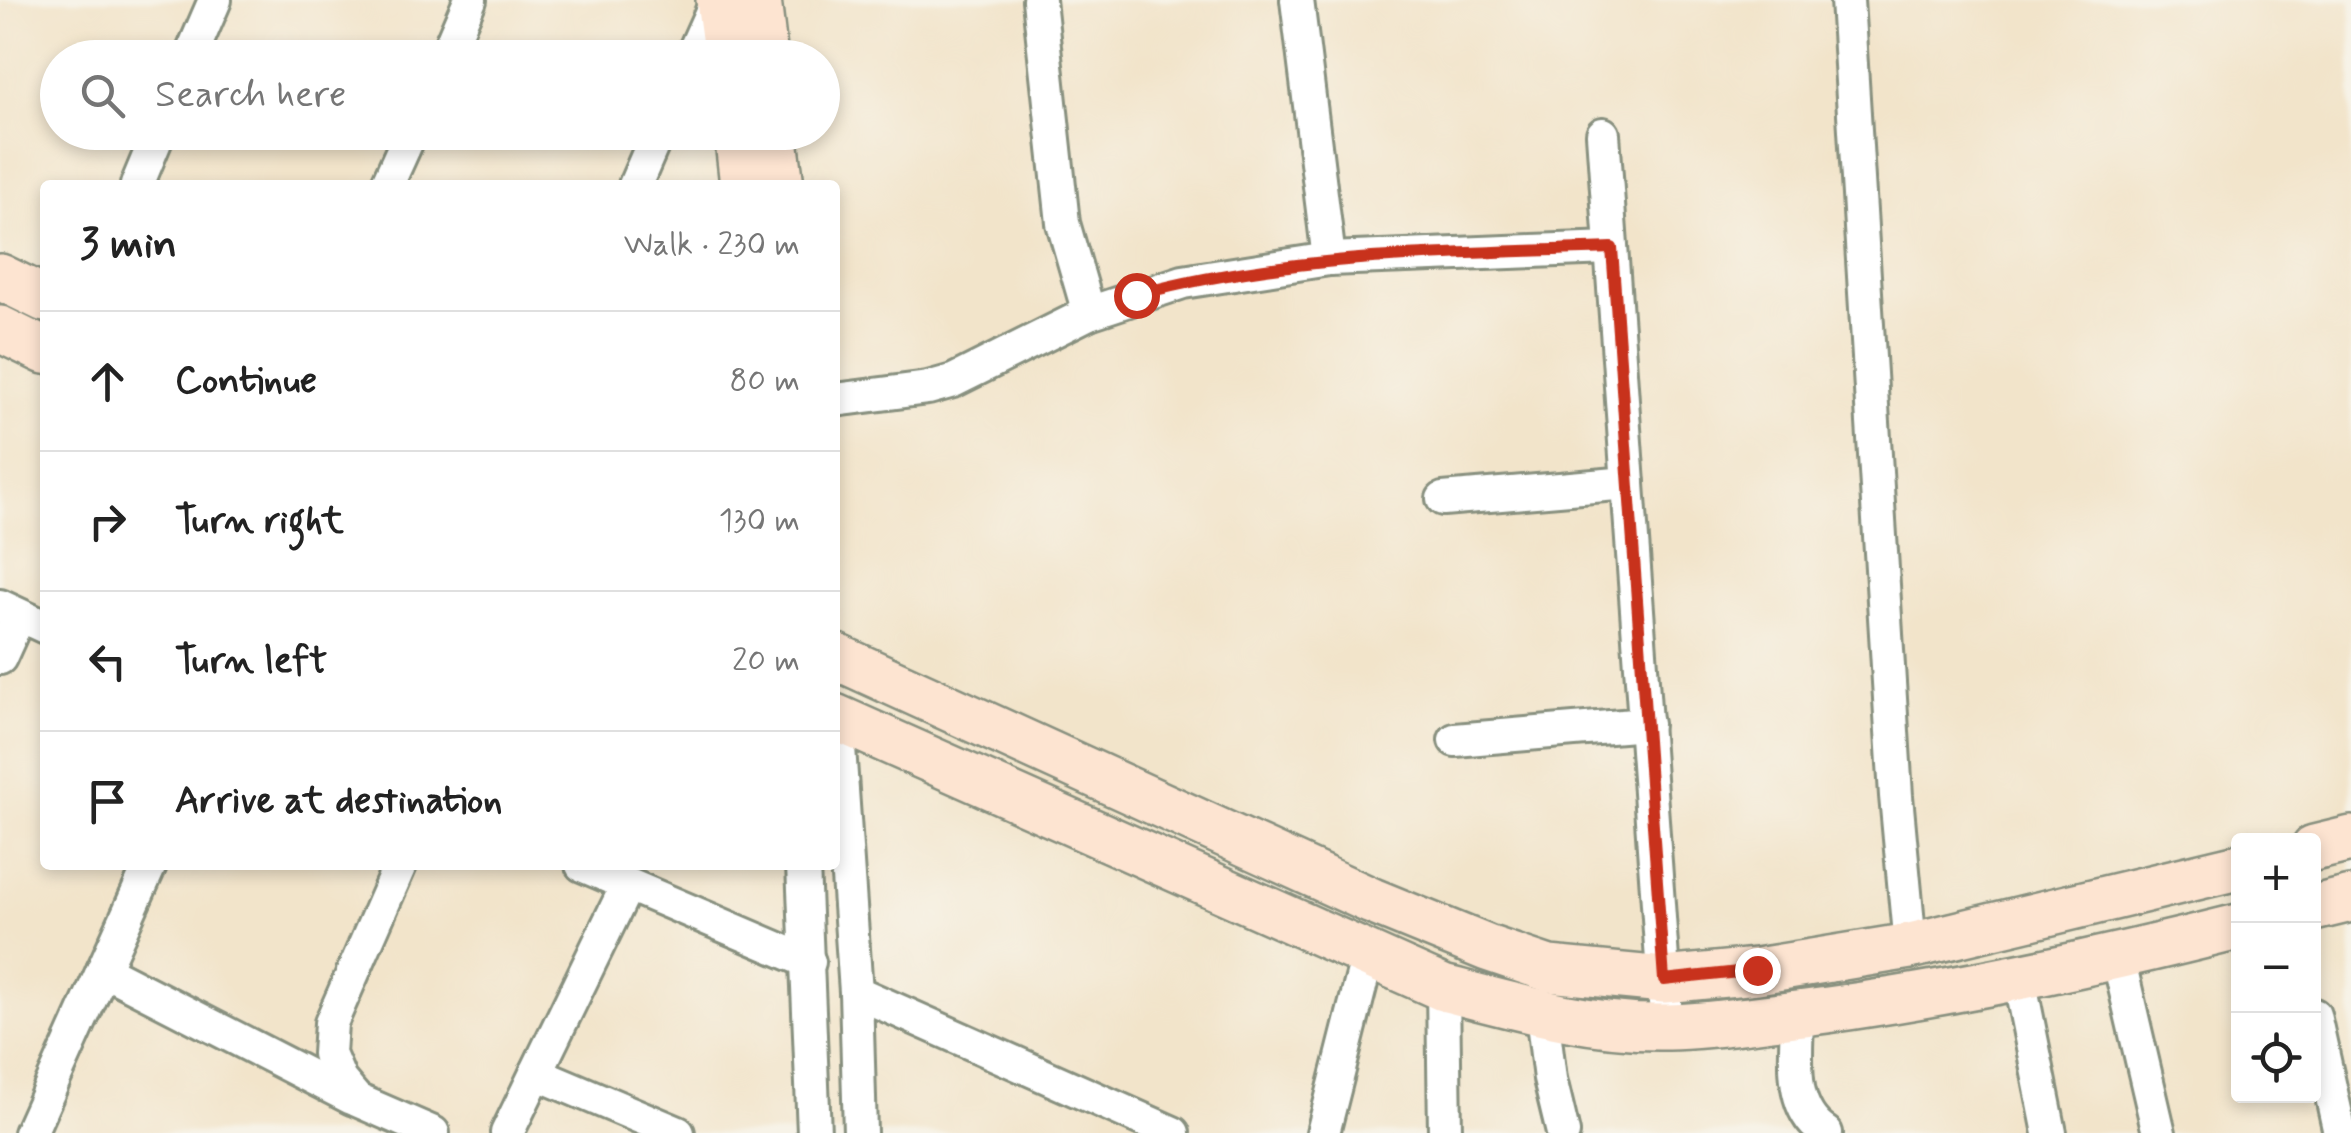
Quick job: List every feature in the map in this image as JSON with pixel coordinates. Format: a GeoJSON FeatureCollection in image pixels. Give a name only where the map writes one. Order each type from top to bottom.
{"type":"FeatureCollection","features":[{"type":"Feature","properties":{"kind":"street"},"geometry":{"type":"LineString","coordinates":[[198,40],[215,0]]}},
{"type":"Feature","properties":{"kind":"street"},"geometry":{"type":"LineString","coordinates":[[452,40],[470,0]]}},
{"type":"Feature","properties":{"kind":"street"},"geometry":{"type":"LineString","coordinates":[[699,40],[718,0]]}},
{"type":"Feature","properties":{"kind":"street"},"geometry":{"type":"LineString","coordinates":[[718,0],[725,40]]}},
{"type":"Feature","properties":{"kind":"street"},"geometry":{"type":"LineString","coordinates":[[758,0],[763,40]]}},
{"type":"Feature","properties":{"kind":"street"},"geometry":{"type":"LineString","coordinates":[[1039,0],[1063,223],[1089,312]]}},
{"type":"Feature","properties":{"kind":"street"},"geometry":{"type":"LineString","coordinates":[[1298,0],[1329,259]]}},
{"type":"Feature","properties":{"kind":"street"},"geometry":{"type":"LineString","coordinates":[[1848,0],[1896,796],[1910,946]]}},
{"type":"Feature","properties":{"kind":"street"},"geometry":{"type":"LineString","coordinates":[[1603,134],[1666,1027]]}},
{"type":"Feature","properties":{"kind":"street"},"geometry":{"type":"LineString","coordinates":[[139,180],[152,150]]}},
{"type":"Feature","properties":{"kind":"street"},"geometry":{"type":"LineString","coordinates":[[390,180],[403,150]]}},
{"type":"Feature","properties":{"kind":"street"},"geometry":{"type":"LineString","coordinates":[[636,180],[650,150]]}},
{"type":"Feature","properties":{"kind":"street"},"geometry":{"type":"LineString","coordinates":[[739,150],[742,180]]}},
{"type":"Feature","properties":{"kind":"street"},"geometry":{"type":"LineString","coordinates":[[776,150],[779,180]]}},
{"type":"Feature","properties":{"kind":"street"},"geometry":{"type":"LineString","coordinates":[[840,399],[953,381],[1089,312],[1183,282],[1329,259],[1612,248]]}},
{"type":"Feature","properties":{"kind":"street"},"geometry":{"type":"LineString","coordinates":[[0,278],[40,296]]}},
{"type":"Feature","properties":{"kind":"street"},"geometry":{"type":"LineString","coordinates":[[0,329],[40,349]]}},
{"type":"Feature","properties":{"kind":"street"},"geometry":{"type":"LineString","coordinates":[[1443,499],[1628,483]]}},
{"type":"Feature","properties":{"kind":"street"},"geometry":{"type":"LineString","coordinates":[[0,658],[21,616]]}},
{"type":"Feature","properties":{"kind":"street"},"geometry":{"type":"LineString","coordinates":[[840,658],[1354,893],[1487,948],[1549,968],[1664,980],[1757,970],[1910,946],[2231,868]]}},
{"type":"Feature","properties":{"kind":"street"},"geometry":{"type":"LineString","coordinates":[[840,712],[1443,988],[1542,1014],[1666,1027],[1797,1014],[1906,1000],[2019,978],[2231,929]]}},
{"type":"Feature","properties":{"kind":"street"},"geometry":{"type":"LineString","coordinates":[[1455,740],[1646,724]]}},
{"type":"Feature","properties":{"kind":"street"},"geometry":{"type":"LineString","coordinates":[[840,766],[856,992],[860,1133]]}},
{"type":"Feature","properties":{"kind":"street"},"geometry":{"type":"LineString","coordinates":[[2321,846],[2351,839]]}},
{"type":"Feature","properties":{"kind":"street"},"geometry":{"type":"LineString","coordinates":[[30,1133],[148,870]]}},
{"type":"Feature","properties":{"kind":"street"},"geometry":{"type":"LineString","coordinates":[[370,1115],[340,1080],[329,1054],[331,1022],[398,870]]}},
{"type":"Feature","properties":{"kind":"street"},"geometry":{"type":"LineString","coordinates":[[593,870],[808,962]]}},
{"type":"Feature","properties":{"kind":"street"},"geometry":{"type":"LineString","coordinates":[[803,870],[814,1133]]}},
{"type":"Feature","properties":{"kind":"street"},"geometry":{"type":"LineString","coordinates":[[507,1133],[628,886]]}},
{"type":"Feature","properties":{"kind":"street"},"geometry":{"type":"LineString","coordinates":[[2321,906],[2351,899]]}},
{"type":"Feature","properties":{"kind":"street"},"geometry":{"type":"LineString","coordinates":[[1323,1133],[1368,955]]}},
{"type":"Feature","properties":{"kind":"street"},"geometry":{"type":"LineString","coordinates":[[2118,957],[2159,1133]]}},
{"type":"Feature","properties":{"kind":"street"},"geometry":{"type":"LineString","coordinates":[[102,970],[370,1115],[433,1133]]}},
{"type":"Feature","properties":{"kind":"street"},"geometry":{"type":"LineString","coordinates":[[2019,978],[2050,1133]]}},
{"type":"Feature","properties":{"kind":"street"},"geometry":{"type":"LineString","coordinates":[[1443,988],[1445,1133]]}},
{"type":"Feature","properties":{"kind":"street"},"geometry":{"type":"LineString","coordinates":[[856,992],[1173,1133]]}},
{"type":"Feature","properties":{"kind":"street"},"geometry":{"type":"LineString","coordinates":[[1542,1014],[1550,1079],[1563,1133]]}},
{"type":"Feature","properties":{"kind":"street"},"geometry":{"type":"LineString","coordinates":[[1797,1014],[1801,1103],[1813,1125],[1826,1133]]}},
{"type":"Feature","properties":{"kind":"street"},"geometry":{"type":"LineString","coordinates":[[2321,1047],[2340,1133]]}},
{"type":"Feature","properties":{"kind":"street"},"geometry":{"type":"LineString","coordinates":[[536,1073],[678,1133]]}},
{"type":"Feature","properties":{"kind":"route"},"geometry":{"type":"LineString","coordinates":[[1136,295],[1183,282],[1329,259],[1612,248],[1664,980],[1757,970]]}}]}
